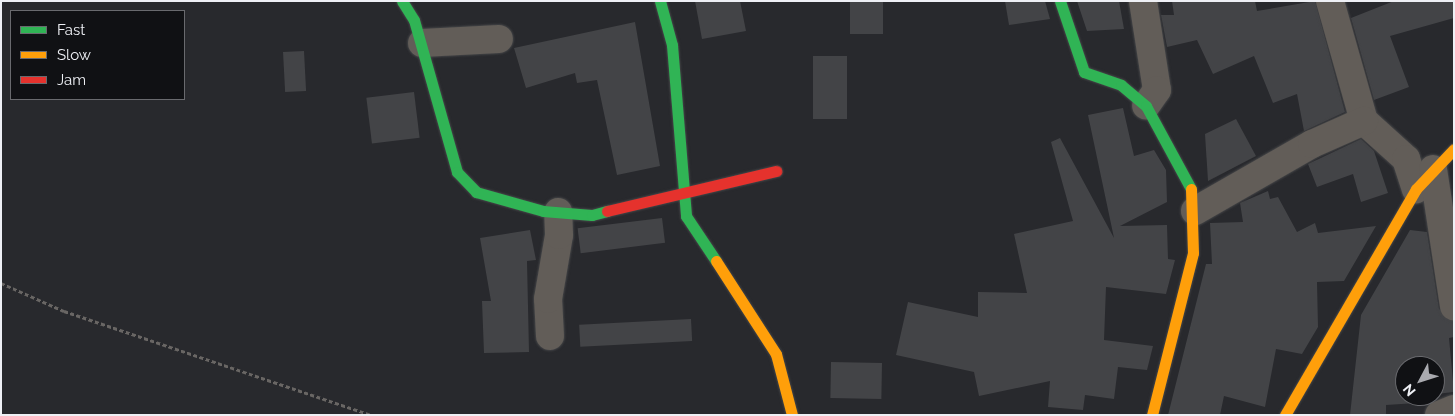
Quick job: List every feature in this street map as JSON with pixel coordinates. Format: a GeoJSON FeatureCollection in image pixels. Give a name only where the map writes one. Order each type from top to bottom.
{"type":"FeatureCollection","features":[{"type":"Feature","properties":{"kind":"street"},"geometry":{"type":"LineString","coordinates":[[402,1],[422,44],[457,172],[476,192],[558,212],[592,215],[683,196],[776,171]]}},
{"type":"Feature","properties":{"kind":"street"},"geometry":{"type":"LineString","coordinates":[[660,1],[672,45],[686,216],[699,240],[776,354],[792,415]]}},
{"type":"Feature","properties":{"kind":"street"},"geometry":{"type":"LineString","coordinates":[[1060,1],[1084,72],[1121,85],[1146,106],[1185,172],[1195,211],[1193,253],[1152,415]]}},
{"type":"Feature","properties":{"kind":"street"},"geometry":{"type":"LineString","coordinates":[[1143,1],[1158,90],[1146,106]]}},
{"type":"Feature","properties":{"kind":"street"},"geometry":{"type":"LineString","coordinates":[[1330,1],[1364,121],[1425,179],[1454,306]]}},
{"type":"Feature","properties":{"kind":"street"},"geometry":{"type":"LineString","coordinates":[[422,44],[499,39]]}},
{"type":"Feature","properties":{"kind":"street"},"geometry":{"type":"LineString","coordinates":[[1195,211],[1312,144],[1364,121]]}},
{"type":"Feature","properties":{"kind":"street"},"geometry":{"type":"LineString","coordinates":[[1285,415],[1425,179],[1454,149]]}},
{"type":"Feature","properties":{"kind":"street"},"geometry":{"type":"LineString","coordinates":[[550,336],[548,299],[559,235],[558,212]]}},
{"type":"Feature","properties":{"kind":"street"},"geometry":{"type":"LineString","coordinates":[[1439,415],[1454,409]]}},
{"type":"Feature","properties":{"kind":"path"},"geometry":{"type":"LineString","coordinates":[[1,283],[64,311],[371,415]]}},
{"type":"Feature","properties":{"kind":"building"},"geometry":{"type":"Polygon","coordinates":[[[695,1],[740,1],[746,31],[702,39],[695,1]]]}},
{"type":"Feature","properties":{"kind":"building"},"geometry":{"type":"Polygon","coordinates":[[[850,1],[883,1],[883,34],[850,34],[850,1]]]}},
{"type":"Feature","properties":{"kind":"building"},"geometry":{"type":"Polygon","coordinates":[[[1005,1],[1045,1],[1050,19],[1009,25],[1005,1]]]}},
{"type":"Feature","properties":{"kind":"building"},"geometry":{"type":"Polygon","coordinates":[[[1077,1],[1119,1],[1124,29],[1087,31],[1077,1]]]}},
{"type":"Feature","properties":{"kind":"building"},"geometry":{"type":"Polygon","coordinates":[[[1172,1],[1255,1],[1257,11],[1315,1],[1345,112],[1304,131],[1297,94],[1273,103],[1254,56],[1213,74],[1197,40],[1167,47],[1161,15],[1174,15],[1172,1]]]}},
{"type":"Feature","properties":{"kind":"building"},"geometry":{"type":"Polygon","coordinates":[[[1394,1],[1454,1],[1454,18],[1390,36],[1409,87],[1374,100],[1351,18],[1394,1]]]}},
{"type":"Feature","properties":{"kind":"building"},"geometry":{"type":"Polygon","coordinates":[[[635,22],[660,166],[617,175],[597,80],[577,83],[575,73],[526,88],[514,48],[635,22]]]}},
{"type":"Feature","properties":{"kind":"building"},"geometry":{"type":"Polygon","coordinates":[[[304,51],[306,91],[285,92],[283,52],[304,51]]]}},
{"type":"Feature","properties":{"kind":"building"},"geometry":{"type":"Polygon","coordinates":[[[813,56],[847,56],[847,119],[813,119],[813,56]]]}},
{"type":"Feature","properties":{"kind":"building"},"geometry":{"type":"Polygon","coordinates":[[[414,92],[420,138],[372,144],[366,98],[414,92]]]}},
{"type":"Feature","properties":{"kind":"building"},"geometry":{"type":"Polygon","coordinates":[[[1123,108],[1134,156],[1154,150],[1166,170],[1167,202],[1120,226],[1167,225],[1168,259],[1175,260],[1166,294],[1106,287],[1104,340],[1153,346],[1147,370],[1118,367],[1114,399],[1085,395],[1083,410],[1048,407],[1050,381],[979,396],[974,372],[896,355],[908,302],[978,317],[978,292],[1027,293],[1014,234],[1073,221],[1051,142],[1060,138],[1114,238],[1088,115],[1123,108]]]}},
{"type":"Feature","properties":{"kind":"building"},"geometry":{"type":"Polygon","coordinates":[[[1236,119],[1256,156],[1208,181],[1205,134],[1236,119]]]}},
{"type":"Feature","properties":{"kind":"building"},"geometry":{"type":"Polygon","coordinates":[[[1361,139],[1374,151],[1388,193],[1361,202],[1353,174],[1317,187],[1308,164],[1361,139]]]}},
{"type":"Feature","properties":{"kind":"building"},"geometry":{"type":"Polygon","coordinates":[[[1268,191],[1270,199],[1278,197],[1297,232],[1315,223],[1318,233],[1376,226],[1344,281],[1317,282],[1318,327],[1302,354],[1276,349],[1265,407],[1224,396],[1220,415],[1168,415],[1206,264],[1212,264],[1210,223],[1243,222],[1240,203],[1268,191]]]}},
{"type":"Feature","properties":{"kind":"building"},"geometry":{"type":"Polygon","coordinates":[[[662,218],[665,243],[581,253],[578,228],[662,218]]]}},
{"type":"Feature","properties":{"kind":"building"},"geometry":{"type":"Polygon","coordinates":[[[530,230],[536,260],[527,261],[529,352],[484,353],[482,301],[491,301],[480,238],[530,230]]]}},
{"type":"Feature","properties":{"kind":"building"},"geometry":{"type":"Polygon","coordinates":[[[1410,230],[1427,232],[1439,309],[1454,321],[1454,337],[1449,338],[1454,392],[1445,393],[1445,356],[1395,356],[1395,404],[1386,405],[1386,415],[1350,415],[1361,315],[1410,230]]]}},
{"type":"Feature","properties":{"kind":"building"},"geometry":{"type":"Polygon","coordinates":[[[691,319],[692,341],[580,347],[579,325],[691,319]]]}},
{"type":"Feature","properties":{"kind":"building"},"geometry":{"type":"Polygon","coordinates":[[[831,362],[882,363],[881,399],[830,398],[831,362]]]}},
{"type":"Feature","properties":{"kind":"traffic: fast"},"geometry":{"type":"LineString","coordinates":[[402,1],[414,20],[457,172],[476,192],[543,211],[592,215],[607,211]]}},
{"type":"Feature","properties":{"kind":"traffic: fast"},"geometry":{"type":"LineString","coordinates":[[660,1],[672,45],[686,216],[716,261]]}},
{"type":"Feature","properties":{"kind":"traffic: fast"},"geometry":{"type":"LineString","coordinates":[[1060,1],[1084,72],[1121,85],[1146,106],[1191,189]]}},
{"type":"Feature","properties":{"kind":"traffic: slow"},"geometry":{"type":"LineString","coordinates":[[1285,415],[1416,189],[1454,149]]}},
{"type":"Feature","properties":{"kind":"traffic: slow"},"geometry":{"type":"LineString","coordinates":[[1152,415],[1193,253],[1191,189]]}},
{"type":"Feature","properties":{"kind":"traffic: slow"},"geometry":{"type":"LineString","coordinates":[[716,261],[776,354],[792,415]]}},
{"type":"Feature","properties":{"kind":"traffic: jam"},"geometry":{"type":"LineString","coordinates":[[607,211],[776,171]]}}]}
